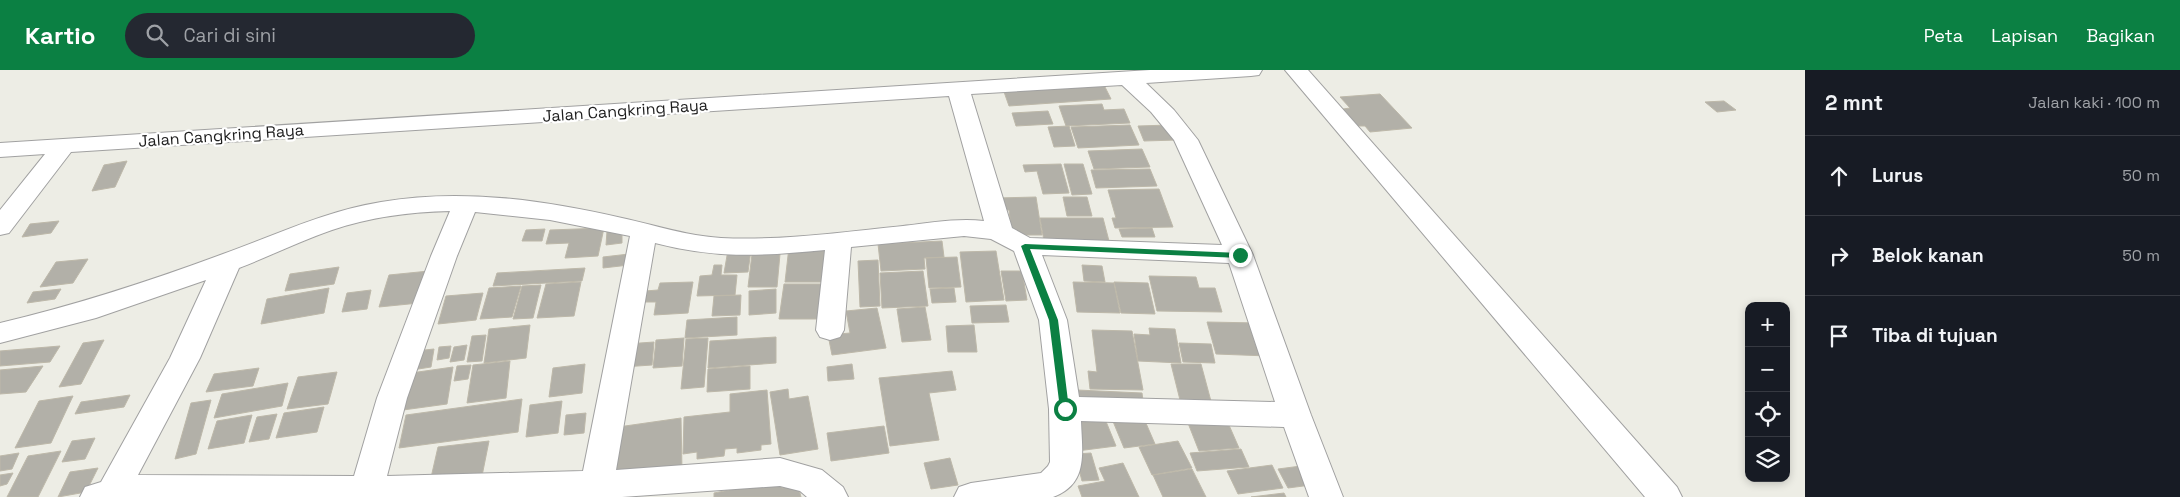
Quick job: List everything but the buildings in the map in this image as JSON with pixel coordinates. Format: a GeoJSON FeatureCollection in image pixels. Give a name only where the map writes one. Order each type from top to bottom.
{"type":"FeatureCollection","features":[{"type":"Feature","properties":{"kind":"street","name":"Jalan Cangkring Raya"},"geometry":{"type":"LineString","coordinates":[[0,150],[1250,70]]}},
{"type":"Feature","properties":{"kind":"street"},"geometry":{"type":"LineString","coordinates":[[1296,70],[1665,497]]}},
{"type":"Feature","properties":{"kind":"street"},"geometry":{"type":"LineString","coordinates":[[1127,78],[1159,107],[1175,124],[1186,140],[1240,255],[1326,497]]}},
{"type":"Feature","properties":{"kind":"street"},"geometry":{"type":"LineString","coordinates":[[958,88],[1000,233]]}},
{"type":"Feature","properties":{"kind":"street"},"geometry":{"type":"LineString","coordinates":[[0,227],[65,145]]}},
{"type":"Feature","properties":{"kind":"street"},"geometry":{"type":"LineString","coordinates":[[0,333],[54,320],[110,302],[228,262],[340,219],[399,207],[466,203],[530,208],[703,245],[729,247],[975,228],[1000,233],[1025,246],[1240,255]]}},
{"type":"Feature","properties":{"kind":"street"},"geometry":{"type":"LineString","coordinates":[[365,493],[392,398],[440,265],[466,203]]}},
{"type":"Feature","properties":{"kind":"street"},"geometry":{"type":"LineString","coordinates":[[598,491],[644,231]]}},
{"type":"Feature","properties":{"kind":"street"},"geometry":{"type":"LineString","coordinates":[[830,330],[838,240]]}},
{"type":"Feature","properties":{"kind":"street"},"geometry":{"type":"LineString","coordinates":[[970,497],[1033,489],[1054,482],[1062,473],[1066,462],[1065,409],[1053,320],[1025,246]]}},
{"type":"Feature","properties":{"kind":"street"},"geometry":{"type":"LineString","coordinates":[[106,496],[185,358],[228,262]]}},
{"type":"Feature","properties":{"kind":"street"},"geometry":{"type":"LineString","coordinates":[[1065,409],[1295,414]]}},
{"type":"Feature","properties":{"kind":"street"},"geometry":{"type":"LineString","coordinates":[[106,496],[144,488],[165,487],[365,493],[598,491],[780,472],[810,480],[830,497]]}},
{"type":"Feature","properties":{"kind":"route"},"geometry":{"type":"LineString","coordinates":[[1065,409],[1053,320],[1045,294],[1025,246],[1240,255]]}}]}
